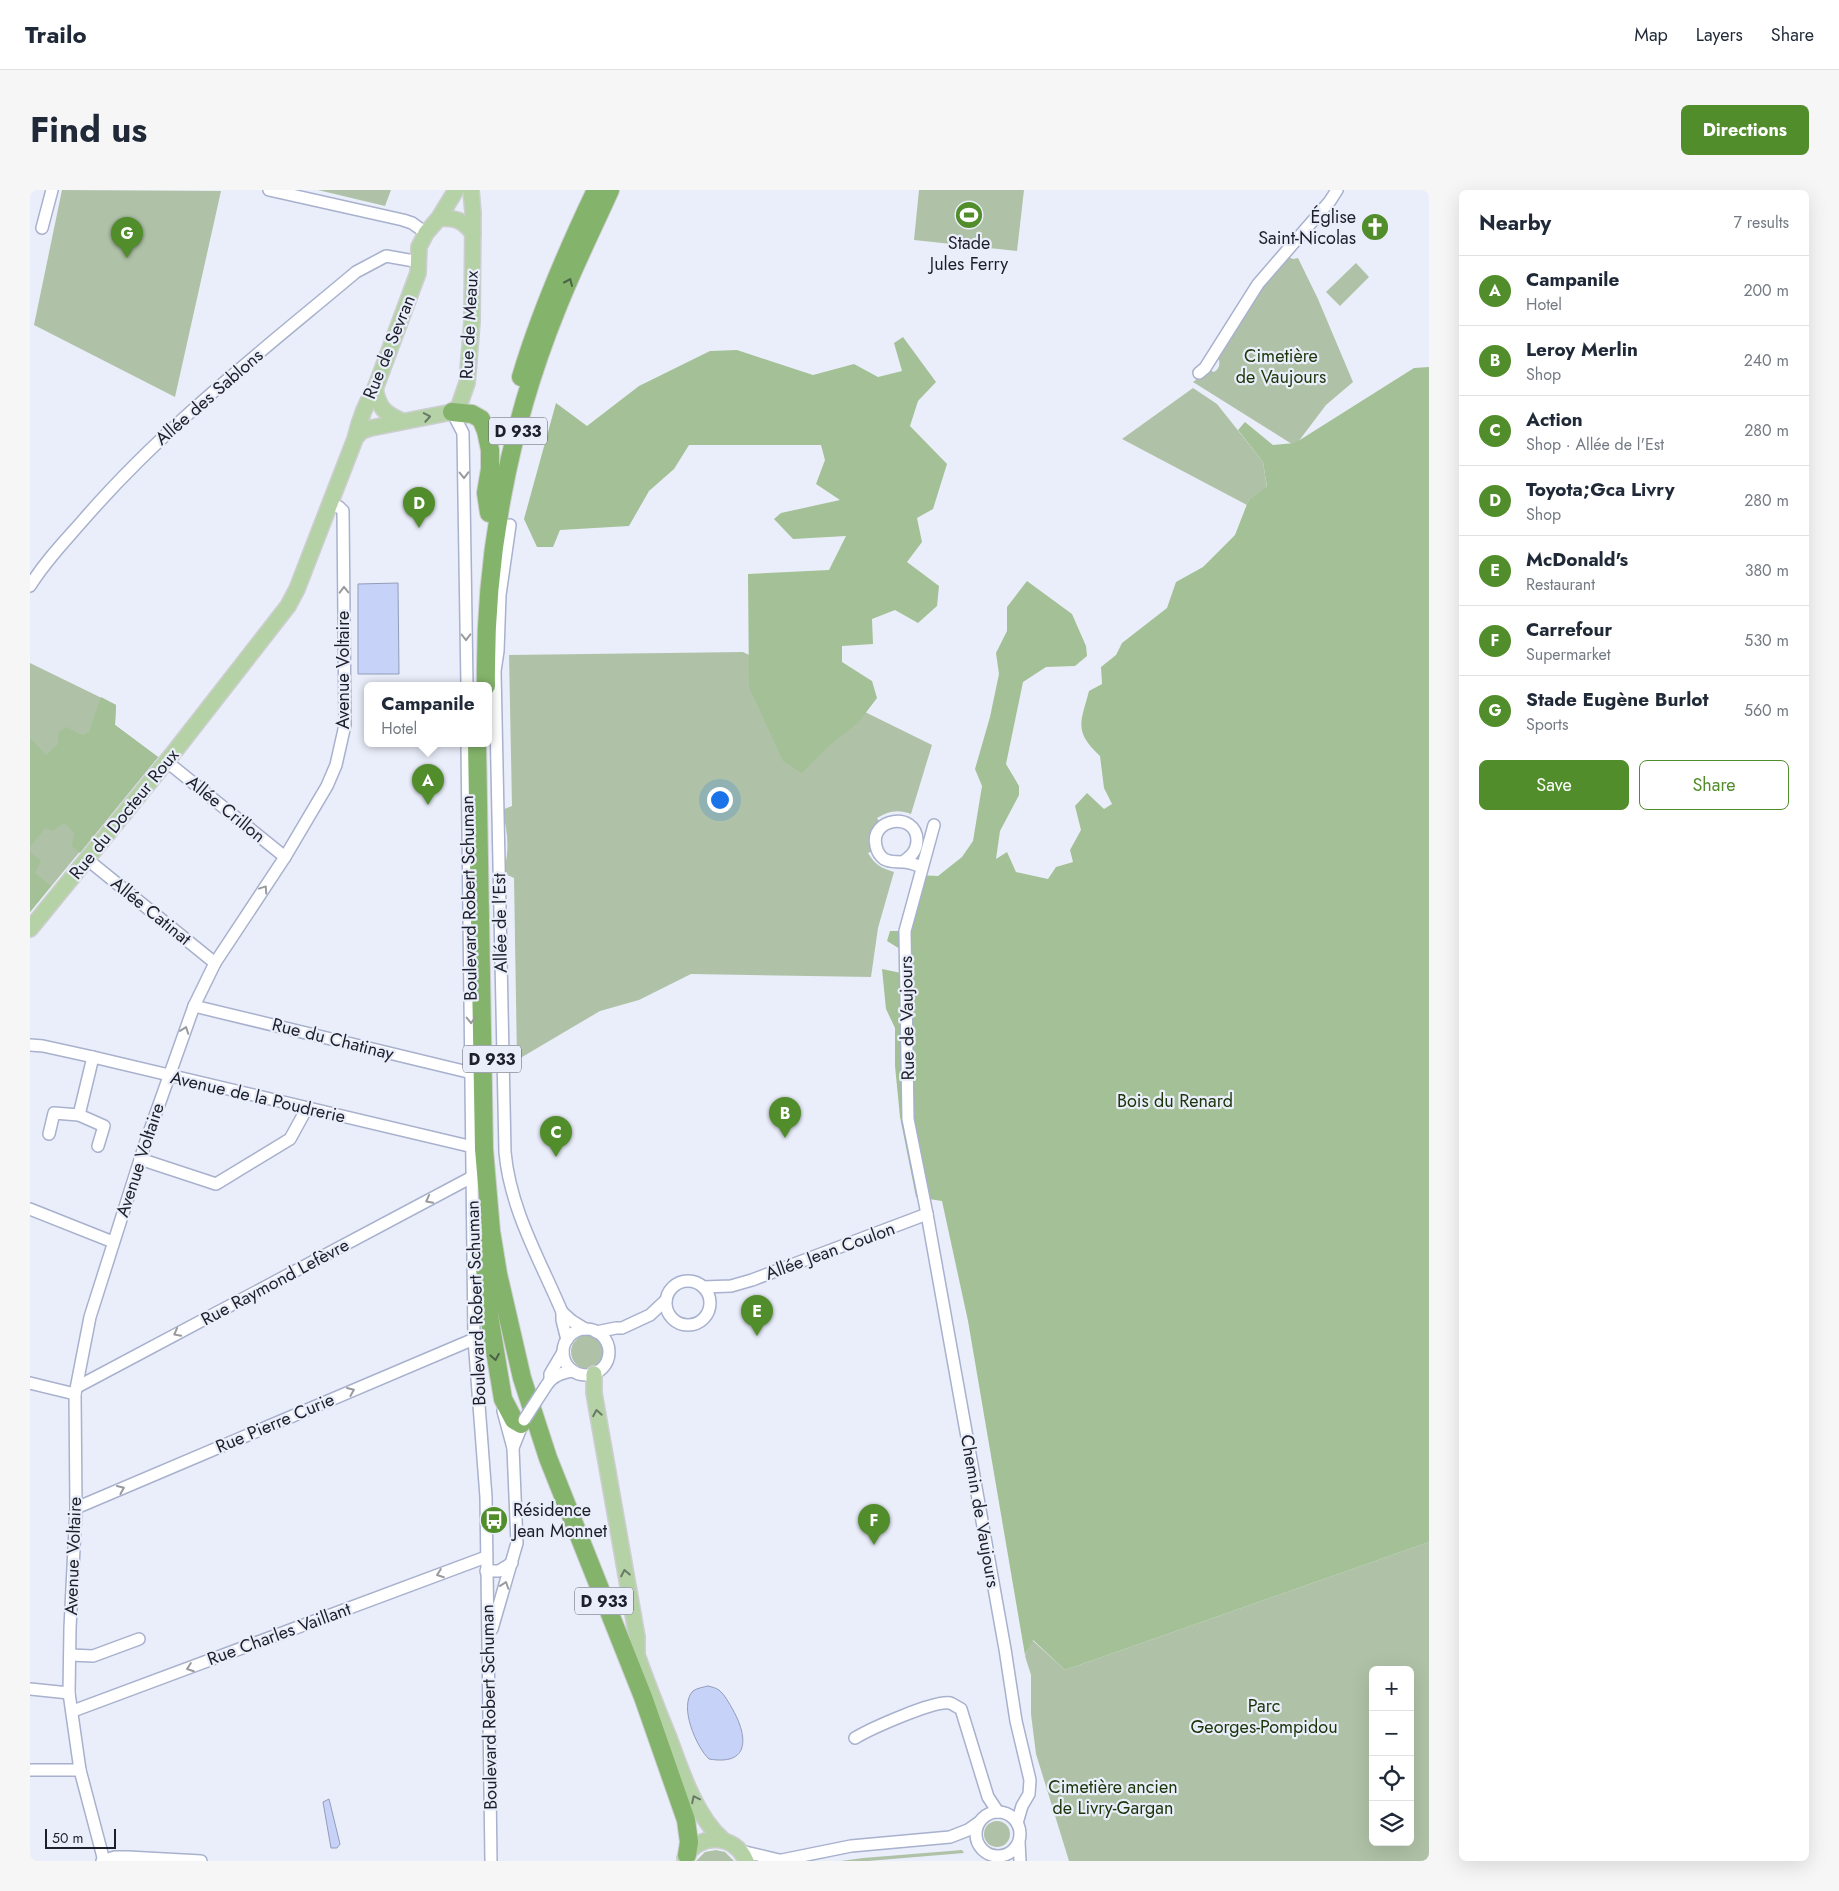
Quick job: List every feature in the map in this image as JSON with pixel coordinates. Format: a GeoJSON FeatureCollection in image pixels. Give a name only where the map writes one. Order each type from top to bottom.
{"type":"FeatureCollection","features":[{"type":"Feature","properties":{"kind":"highway","name":"D 933"},"geometry":{"type":"LineString","coordinates":[[477,682],[478,604],[482,551],[500,451],[532,339],[556,279],[596,190]]}},
{"type":"Feature","properties":{"kind":"highway","name":"D 933"},"geometry":{"type":"LineString","coordinates":[[486,682],[489,582],[500,511],[527,394],[555,312],[610,190]]}},
{"type":"Feature","properties":{"kind":"highway"},"geometry":{"type":"LineString","coordinates":[[452,412],[472,414],[481,419],[486,431],[490,450],[490,469],[486,493],[489,513]]}},
{"type":"Feature","properties":{"kind":"highway","name":"D 933"},"geometry":{"type":"LineString","coordinates":[[477,747],[482,1096],[487,1187],[498,1274],[522,1378],[548,1458],[643,1697],[686,1820],[689,1842],[685,1859]]}},
{"type":"Feature","properties":{"kind":"highway","name":"D 933"},"geometry":{"type":"LineString","coordinates":[[487,747],[494,1148],[508,1272],[530,1370],[554,1447],[637,1655]]}},
{"type":"Feature","properties":{"kind":"highway"},"geometry":{"type":"LineString","coordinates":[[487,1187],[482,1200],[486,1291],[490,1322],[503,1399],[514,1420],[522,1422]]}},
{"type":"Feature","properties":{"kind":"main road"},"geometry":{"type":"LineString","coordinates":[[456,190],[439,218],[460,220],[473,233]]}},
{"type":"Feature","properties":{"kind":"main road","name":"Rue de Meaux"},"geometry":{"type":"LineString","coordinates":[[452,412],[459,406],[467,383],[472,322],[473,233],[471,190]]}},
{"type":"Feature","properties":{"kind":"main road","name":"Rue de Sevran"},"geometry":{"type":"LineString","coordinates":[[330,504],[356,437],[357,428],[370,396],[376,389],[418,273],[420,262],[419,247],[426,233],[439,218]]}},
{"type":"Feature","properties":{"kind":"main road"},"geometry":{"type":"LineString","coordinates":[[376,389],[380,406],[388,415],[402,421]]}},
{"type":"Feature","properties":{"kind":"main road"},"geometry":{"type":"LineString","coordinates":[[356,437],[362,431],[371,428],[452,412]]}},
{"type":"Feature","properties":{"kind":"main road","name":"Rue du Docteur Roux"},"geometry":{"type":"LineString","coordinates":[[30,929],[88,860],[288,606],[297,589],[330,504]]}},
{"type":"Feature","properties":{"kind":"main road"},"geometry":{"type":"LineString","coordinates":[[594,1374],[594,1393],[618,1541],[637,1637],[637,1655]]}},
{"type":"Feature","properties":{"kind":"main road","name":"D 933"},"geometry":{"type":"LineString","coordinates":[[637,1655],[681,1770],[704,1818],[713,1831],[722,1839]]}},
{"type":"Feature","properties":{"kind":"main road"},"geometry":{"type":"LineString","coordinates":[[685,1859],[693,1847],[712,1839],[722,1839],[733,1844],[744,1856]]}},
{"type":"Feature","properties":{"kind":"street"},"geometry":{"type":"LineString","coordinates":[[42,228],[52,190]]}},
{"type":"Feature","properties":{"kind":"street"},"geometry":{"type":"LineString","coordinates":[[270,190],[402,220],[412,223],[426,233]]}},
{"type":"Feature","properties":{"kind":"street"},"geometry":{"type":"LineString","coordinates":[[1199,373],[1205,368],[1258,284],[1330,202],[1335,190]]}},
{"type":"Feature","properties":{"kind":"street","name":"Allée des Sablons"},"geometry":{"type":"LineString","coordinates":[[30,586],[37,574],[70,535],[141,457],[194,407],[356,272],[386,256],[420,262]]}},
{"type":"Feature","properties":{"kind":"street"},"geometry":{"type":"LineString","coordinates":[[452,412],[463,432],[466,682]]}},
{"type":"Feature","properties":{"kind":"street","name":"Avenue Voltaire"},"geometry":{"type":"LineString","coordinates":[[103,1861],[80,1770],[70,1693],[76,1508],[76,1390],[90,1317],[113,1242],[168,1076],[194,1006],[215,963],[285,857],[327,786],[336,765],[345,725],[343,511],[339,507],[330,504]]}},
{"type":"Feature","properties":{"kind":"street","name":"Allée de l'Est"},"geometry":{"type":"LineString","coordinates":[[510,525],[500,595],[498,650],[495,671],[504,1152],[507,1174],[519,1213],[562,1312],[567,1340]]}},
{"type":"Feature","properties":{"kind":"street","name":"Boulevard Robert Schuman"},"geometry":{"type":"LineString","coordinates":[[467,747],[474,1339],[486,1497],[491,1861]]}},
{"type":"Feature","properties":{"kind":"street","name":"Allée Crillon"},"geometry":{"type":"LineString","coordinates":[[166,762],[285,857]]}},
{"type":"Feature","properties":{"kind":"street"},"geometry":{"type":"LineString","coordinates":[[903,862],[912,855],[917,846],[917,837],[913,828],[906,823],[899,820],[890,821],[881,826],[876,836],[875,845],[878,853],[884,859],[894,863],[903,862],[922,867]]}},
{"type":"Feature","properties":{"kind":"street","name":"Rue de Vaujours"},"geometry":{"type":"LineString","coordinates":[[913,828],[933,829],[905,931],[908,1119],[927,1214]]}},
{"type":"Feature","properties":{"kind":"street","name":"Allée Catinat"},"geometry":{"type":"LineString","coordinates":[[88,860],[215,963]]}},
{"type":"Feature","properties":{"kind":"street","name":"Rue du Chatinay"},"geometry":{"type":"LineString","coordinates":[[194,1006],[472,1073]]}},
{"type":"Feature","properties":{"kind":"street","name":"Avenue de la Poudrerie"},"geometry":{"type":"LineString","coordinates":[[30,1040],[43,1046]]}},
{"type":"Feature","properties":{"kind":"street","name":"Avenue de la Poudrerie"},"geometry":{"type":"LineString","coordinates":[[30,1045],[93,1057],[472,1147]]}},
{"type":"Feature","properties":{"kind":"street"},"geometry":{"type":"LineString","coordinates":[[79,1115],[93,1057]]}},
{"type":"Feature","properties":{"kind":"street"},"geometry":{"type":"LineString","coordinates":[[140,1158],[216,1184],[290,1139],[308,1108]]}},
{"type":"Feature","properties":{"kind":"street"},"geometry":{"type":"LineString","coordinates":[[49,1134],[54,1113],[79,1115],[104,1126],[98,1146]]}},
{"type":"Feature","properties":{"kind":"street","name":"Rue Raymond Lefèvre"},"geometry":{"type":"LineString","coordinates":[[76,1390],[472,1177]]}},
{"type":"Feature","properties":{"kind":"street"},"geometry":{"type":"LineString","coordinates":[[30,1209],[113,1242]]}},
{"type":"Feature","properties":{"kind":"street","name":"Allée Jean Coulon"},"geometry":{"type":"LineString","coordinates":[[703,1287],[731,1286],[927,1214]]}},
{"type":"Feature","properties":{"kind":"street","name":"Chemin de Vaujours"},"geometry":{"type":"LineString","coordinates":[[927,1214],[1016,1721],[1030,1780],[1029,1794],[1022,1806],[1017,1823]]}},
{"type":"Feature","properties":{"kind":"street"},"geometry":{"type":"LineString","coordinates":[[548,1383],[550,1374],[563,1352],[567,1340],[574,1333],[622,1328],[650,1315],[666,1300],[670,1291],[680,1282],[692,1281],[703,1287],[710,1304],[703,1318],[694,1324],[682,1324],[672,1317],[667,1310],[666,1300]]}},
{"type":"Feature","properties":{"kind":"street","name":"Allée Jean Coulon"},"geometry":{"type":"LineString","coordinates":[[710,1304],[731,1286]]}},
{"type":"Feature","properties":{"kind":"street","name":"Allée de l'Est"},"geometry":{"type":"LineString","coordinates":[[562,1312],[572,1321],[591,1331]]}},
{"type":"Feature","properties":{"kind":"street"},"geometry":{"type":"LineString","coordinates":[[650,1315],[672,1317]]}},
{"type":"Feature","properties":{"kind":"street"},"geometry":{"type":"LineString","coordinates":[[608,1347],[622,1328]]}},
{"type":"Feature","properties":{"kind":"street"},"geometry":{"type":"LineString","coordinates":[[563,1352],[565,1362],[572,1371],[580,1375],[594,1374],[606,1364],[608,1347],[604,1338],[591,1331]]}},
{"type":"Feature","properties":{"kind":"street","name":"Rue Pierre Curie"},"geometry":{"type":"LineString","coordinates":[[76,1508],[474,1339]]}},
{"type":"Feature","properties":{"kind":"street"},"geometry":{"type":"LineString","coordinates":[[513,1448],[522,1422],[548,1383],[561,1373],[572,1371]]}},
{"type":"Feature","properties":{"kind":"street"},"geometry":{"type":"LineString","coordinates":[[30,1383],[76,1390]]}},
{"type":"Feature","properties":{"kind":"street"},"geometry":{"type":"LineString","coordinates":[[488,1641],[517,1544],[513,1448],[503,1410],[503,1399]]}},
{"type":"Feature","properties":{"kind":"street","name":"Rue Charles Vaillant"},"geometry":{"type":"LineString","coordinates":[[73,1712],[486,1557]]}},
{"type":"Feature","properties":{"kind":"street"},"geometry":{"type":"LineString","coordinates":[[486,1571],[499,1571],[512,1563]]}},
{"type":"Feature","properties":{"kind":"street"},"geometry":{"type":"LineString","coordinates":[[70,1655],[94,1656],[139,1639]]}},
{"type":"Feature","properties":{"kind":"street"},"geometry":{"type":"LineString","coordinates":[[30,1689],[70,1693]]}},
{"type":"Feature","properties":{"kind":"street"},"geometry":{"type":"LineString","coordinates":[[855,1738],[867,1730],[936,1704],[950,1703],[961,1709],[988,1797],[1002,1813],[1017,1823],[1019,1829],[1020,1861]]}},
{"type":"Feature","properties":{"kind":"street"},"geometry":{"type":"LineString","coordinates":[[30,1770],[80,1770]]}},
{"type":"Feature","properties":{"kind":"street"},"geometry":{"type":"LineString","coordinates":[[744,1856],[778,1860],[851,1846],[950,1837],[968,1830],[984,1817],[1015,1811],[1022,1806]]}},
{"type":"Feature","properties":{"kind":"street"},"geometry":{"type":"LineString","coordinates":[[978,1823],[976,1830],[978,1846]]}},
{"type":"Feature","properties":{"kind":"street"},"geometry":{"type":"LineString","coordinates":[[950,1837],[969,1841],[987,1853],[1014,1861]]}},
{"type":"Feature","properties":{"kind":"street"},"geometry":{"type":"LineString","coordinates":[[998,1856],[1011,1852],[1018,1842]]}},
{"type":"Feature","properties":{"kind":"street"},"geometry":{"type":"LineString","coordinates":[[103,1861],[115,1857],[128,1857],[201,1861]]}},
{"type":"Feature","properties":{"kind":"green space"},"geometry":{"type":"Polygon","coordinates":[[[62,190],[221,191],[175,397],[34,325],[62,190]]]}},
{"type":"Feature","properties":{"kind":"green space"},"geometry":{"type":"Polygon","coordinates":[[[318,190],[391,190],[385,206],[318,190]]]}},
{"type":"Feature","properties":{"kind":"green space","name":"Stade Jules Ferry"},"geometry":{"type":"Polygon","coordinates":[[[919,190],[1024,190],[1017,251],[914,240],[919,190]]]}},
{"type":"Feature","properties":{"kind":"green space","name":"Cimetière de Vaujours"},"geometry":{"type":"Polygon","coordinates":[[[1287,256],[1293,259],[1298,258],[1318,299],[1353,382],[1326,405],[1295,446],[1193,382],[1209,370],[1214,372],[1217,370],[1219,360],[1217,358],[1257,293],[1287,256]]]}},
{"type":"Feature","properties":{"kind":"green space"},"geometry":{"type":"Polygon","coordinates":[[[1356,263],[1369,277],[1340,306],[1326,292],[1356,263]]]}},
{"type":"Feature","properties":{"kind":"green space"},"geometry":{"type":"Polygon","coordinates":[[[903,337],[936,382],[918,401],[910,426],[947,464],[933,509],[917,518],[922,542],[907,562],[939,586],[937,606],[918,623],[895,610],[872,619],[873,644],[842,646],[842,662],[872,681],[877,698],[858,723],[830,745],[802,773],[783,761],[749,687],[748,574],[829,570],[846,536],[793,539],[774,519],[781,513],[840,500],[816,484],[825,460],[821,445],[689,445],[674,469],[649,491],[629,526],[560,530],[553,547],[537,547],[524,519],[556,403],[587,426],[639,386],[710,351],[737,350],[813,375],[854,364],[878,377],[902,371],[894,343],[903,337]]]}},
{"type":"Feature","properties":{"kind":"green space","name":"Bois du Renard"},"geometry":{"type":"Polygon","coordinates":[[[1429,367],[1429,1542],[1065,1670],[1033,1640],[1025,1655],[968,1321],[942,1201],[916,1197],[900,1117],[895,1066],[895,1028],[886,1009],[882,969],[906,974],[905,952],[887,941],[890,931],[905,931],[919,875],[938,876],[962,857],[973,841],[982,786],[975,769],[990,717],[999,674],[996,653],[1007,631],[1007,607],[1027,581],[1072,614],[1086,646],[1087,656],[1075,666],[1046,667],[1023,682],[1006,764],[1019,786],[1019,795],[1000,831],[996,859],[1007,852],[1016,872],[1048,879],[1056,867],[1073,862],[1070,850],[1081,830],[1075,806],[1087,793],[1104,809],[1112,804],[1104,788],[1100,756],[1086,740],[1081,726],[1089,691],[1102,684],[1101,667],[1116,655],[1122,643],[1167,608],[1176,582],[1203,567],[1235,535],[1249,499],[1267,487],[1263,462],[1238,430],[1245,422],[1273,445],[1295,443],[1414,368],[1429,367]]]}},
{"type":"Feature","properties":{"kind":"green space"},"geometry":{"type":"Polygon","coordinates":[[[1193,388],[1217,404],[1263,462],[1267,488],[1249,499],[1247,505],[1122,439],[1193,388]]]}},
{"type":"Feature","properties":{"kind":"green space"},"geometry":{"type":"Polygon","coordinates":[[[743,652],[932,745],[911,814],[897,811],[889,812],[877,818],[879,821],[871,835],[873,851],[868,853],[879,866],[894,872],[878,928],[871,977],[691,974],[639,1000],[600,1011],[517,1060],[514,878],[503,873],[507,857],[507,842],[502,810],[512,806],[509,655],[743,652]]]}},
{"type":"Feature","properties":{"kind":"green space"},"geometry":{"type":"Polygon","coordinates":[[[30,663],[116,705],[115,725],[158,757],[30,912],[30,663]]]}},
{"type":"Feature","properties":{"kind":"green space"},"geometry":{"type":"Polygon","coordinates":[[[101,697],[116,705],[115,725],[158,757],[80,853],[72,846],[74,833],[63,823],[53,831],[45,828],[30,847],[30,738],[46,755],[58,744],[58,733],[66,727],[83,735],[89,732],[101,697]]]}},
{"type":"Feature","properties":{"kind":"green space"},"geometry":{"type":"Polygon","coordinates":[[[30,852],[41,861],[35,873],[51,886],[30,912],[30,852]]]}},
{"type":"Feature","properties":{"kind":"green space"},"geometry":{"type":"Polygon","coordinates":[[[588,1335],[600,1340],[605,1352],[600,1364],[588,1369],[576,1364],[571,1352],[576,1340],[588,1335]]]}},
{"type":"Feature","properties":{"kind":"green space","name":"Parc Georges-Pompidou"},"geometry":{"type":"Polygon","coordinates":[[[1429,1542],[1429,1858],[1424,1861],[1069,1861],[1036,1754],[1031,1714],[1031,1675],[1025,1656],[1032,1640],[1065,1670],[1429,1542]]]}},
{"type":"Feature","properties":{"kind":"green space"},"geometry":{"type":"Polygon","coordinates":[[[997,1821],[1006,1825],[1010,1834],[1006,1843],[997,1847],[988,1843],[984,1834],[988,1825],[997,1821]]]}},
{"type":"Feature","properties":{"kind":"green space"},"geometry":{"type":"Polygon","coordinates":[[[716,1850],[725,1852],[734,1861],[696,1861],[705,1852],[716,1850]]]}},
{"type":"Feature","properties":{"kind":"green space"},"geometry":{"type":"Polygon","coordinates":[[[962,1850],[964,1853],[868,1861],[841,1861],[863,1858],[962,1850]]]}},
{"type":"Feature","properties":{"kind":"water"},"geometry":{"type":"Polygon","coordinates":[[[398,583],[399,674],[358,674],[358,584],[398,583]]]}},
{"type":"Feature","properties":{"kind":"water"},"geometry":{"type":"Polygon","coordinates":[[[708,1686],[719,1690],[738,1720],[743,1739],[742,1747],[739,1754],[732,1758],[722,1760],[709,1759],[699,1746],[691,1726],[687,1706],[689,1698],[693,1691],[708,1686]]]}},
{"type":"Feature","properties":{"kind":"water"},"geometry":{"type":"Polygon","coordinates":[[[329,1799],[340,1844],[337,1848],[331,1848],[323,1802],[329,1799]]]}},
{"type":"Feature","properties":{"kind":"place","name":"Stade Jules Ferry"},"geometry":{"type":"Point","coordinates":[969,215]}},
{"type":"Feature","properties":{"kind":"place","name":"Église Saint-Nicolas"},"geometry":{"type":"Point","coordinates":[1375,227]}},
{"type":"Feature","properties":{"kind":"place","name":"Stade Eugène Burlot"},"geometry":{"type":"Point","coordinates":[127,258]}},
{"type":"Feature","properties":{"kind":"place","name":"Toyota;Gca Livry"},"geometry":{"type":"Point","coordinates":[419,528]}},
{"type":"Feature","properties":{"kind":"place","name":"Campanile"},"geometry":{"type":"Point","coordinates":[428,805]}},
{"type":"Feature","properties":{"kind":"place","name":"Leroy Merlin"},"geometry":{"type":"Point","coordinates":[785,1138]}},
{"type":"Feature","properties":{"kind":"place","name":"Action"},"geometry":{"type":"Point","coordinates":[556,1157]}},
{"type":"Feature","properties":{"kind":"place","name":"McDonald's"},"geometry":{"type":"Point","coordinates":[757,1336]}},
{"type":"Feature","properties":{"kind":"place","name":"Résidence Jean Monnet"},"geometry":{"type":"Point","coordinates":[494,1520]}},
{"type":"Feature","properties":{"kind":"place","name":"Carrefour"},"geometry":{"type":"Point","coordinates":[874,1545]}},
{"type":"Feature","properties":{"kind":"park label","name":"Cimetière ancien de Livry-Gargan"},"geometry":{"type":"Point","coordinates":[1113,1797]}}]}
